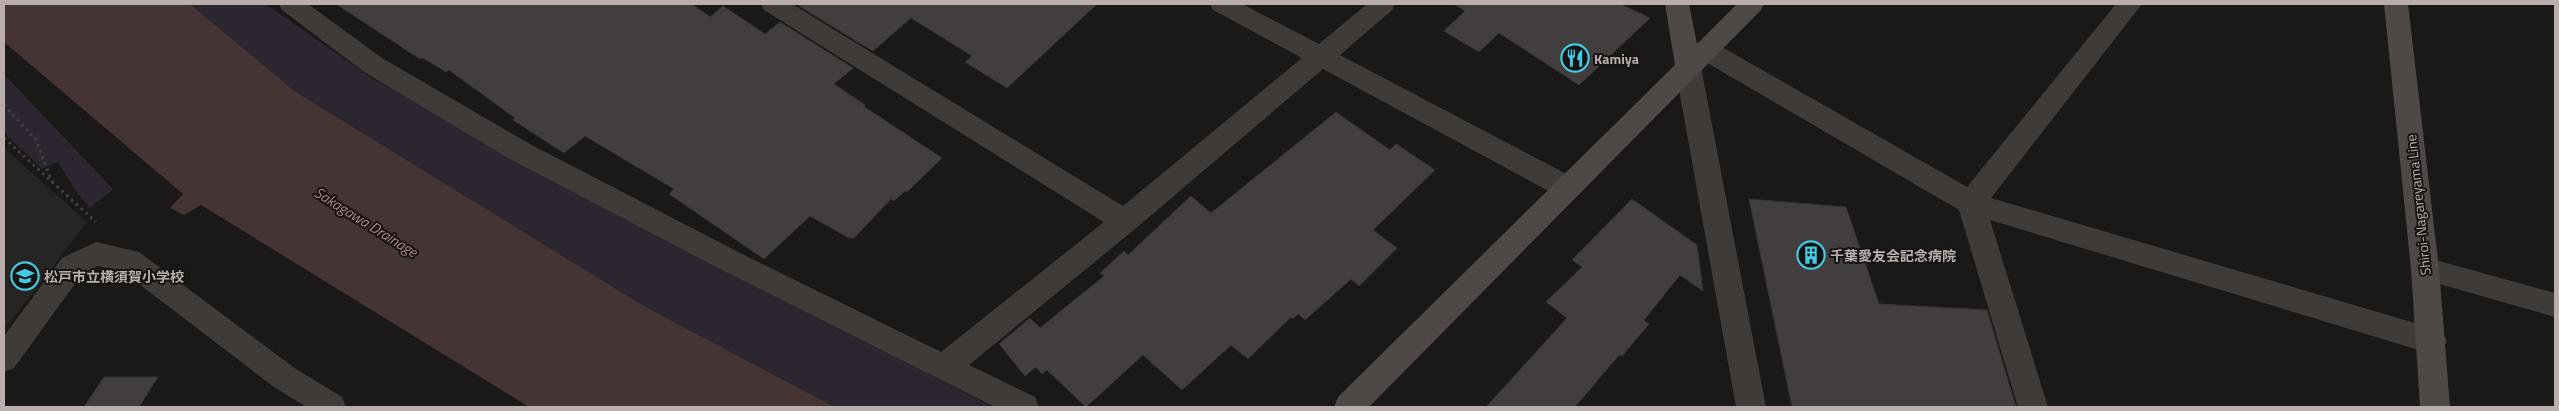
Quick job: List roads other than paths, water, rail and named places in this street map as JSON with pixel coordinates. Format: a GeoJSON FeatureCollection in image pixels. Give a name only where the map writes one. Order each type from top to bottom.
{"type":"FeatureCollection","features":[{"type":"Feature","properties":{"kind":"street"},"geometry":{"type":"LineString","coordinates":[[290,4],[373,65],[519,151],[734,263],[1024,407]]}},
{"type":"Feature","properties":{"kind":"street"},"geometry":{"type":"LineString","coordinates":[[773,4],[1125,221]]}},
{"type":"Feature","properties":{"kind":"street"},"geometry":{"type":"LineString","coordinates":[[1222,4],[1568,188]]}},
{"type":"Feature","properties":{"kind":"street"},"geometry":{"type":"LineString","coordinates":[[943,368],[1125,221],[1382,4]]}},
{"type":"Feature","properties":{"kind":"street"},"geometry":{"type":"LineString","coordinates":[[1677,4],[1697,58],[1751,407]]}},
{"type":"Feature","properties":{"kind":"street"},"geometry":{"type":"LineString","coordinates":[[1349,407],[1752,4]]}},
{"type":"Feature","properties":{"kind":"street"},"geometry":{"type":"LineString","coordinates":[[1971,203],[2130,4]]}},
{"type":"Feature","properties":{"kind":"street","name":"Shiroi-Nagareyama Line"},"geometry":{"type":"LineString","coordinates":[[2396,4],[2432,341],[2435,407]]}},
{"type":"Feature","properties":{"kind":"street"},"geometry":{"type":"LineString","coordinates":[[1697,58],[1971,203],[2432,341]]}},
{"type":"Feature","properties":{"kind":"street"},"geometry":{"type":"LineString","coordinates":[[1971,203],[2033,407]]}},
{"type":"Feature","properties":{"kind":"street"},"geometry":{"type":"LineString","coordinates":[[4,359],[72,266],[96,254],[129,260],[285,378],[331,407]]}},
{"type":"Feature","properties":{"kind":"street"},"geometry":{"type":"LineString","coordinates":[[2425,269],[2555,305]]}},
{"type":"Feature","properties":{"kind":"water","name":"Sakagawa Drainage"},"geometry":{"type":"Polygon","coordinates":[[[4,4],[190,4],[296,92],[644,306],[835,407],[529,407],[201,205],[184,215],[170,208],[183,194],[4,42],[4,4]]]}},
{"type":"Feature","properties":{"kind":"place","name":"Kamiya"},"geometry":{"type":"Point","coordinates":[1575,58]}},
{"type":"Feature","properties":{"kind":"place","name":"千葉愛友会記念病院"},"geometry":{"type":"Point","coordinates":[1811,255]}},
{"type":"Feature","properties":{"kind":"place","name":"松戸市立横須賀小学校"},"geometry":{"type":"Point","coordinates":[25,276]}}]}
